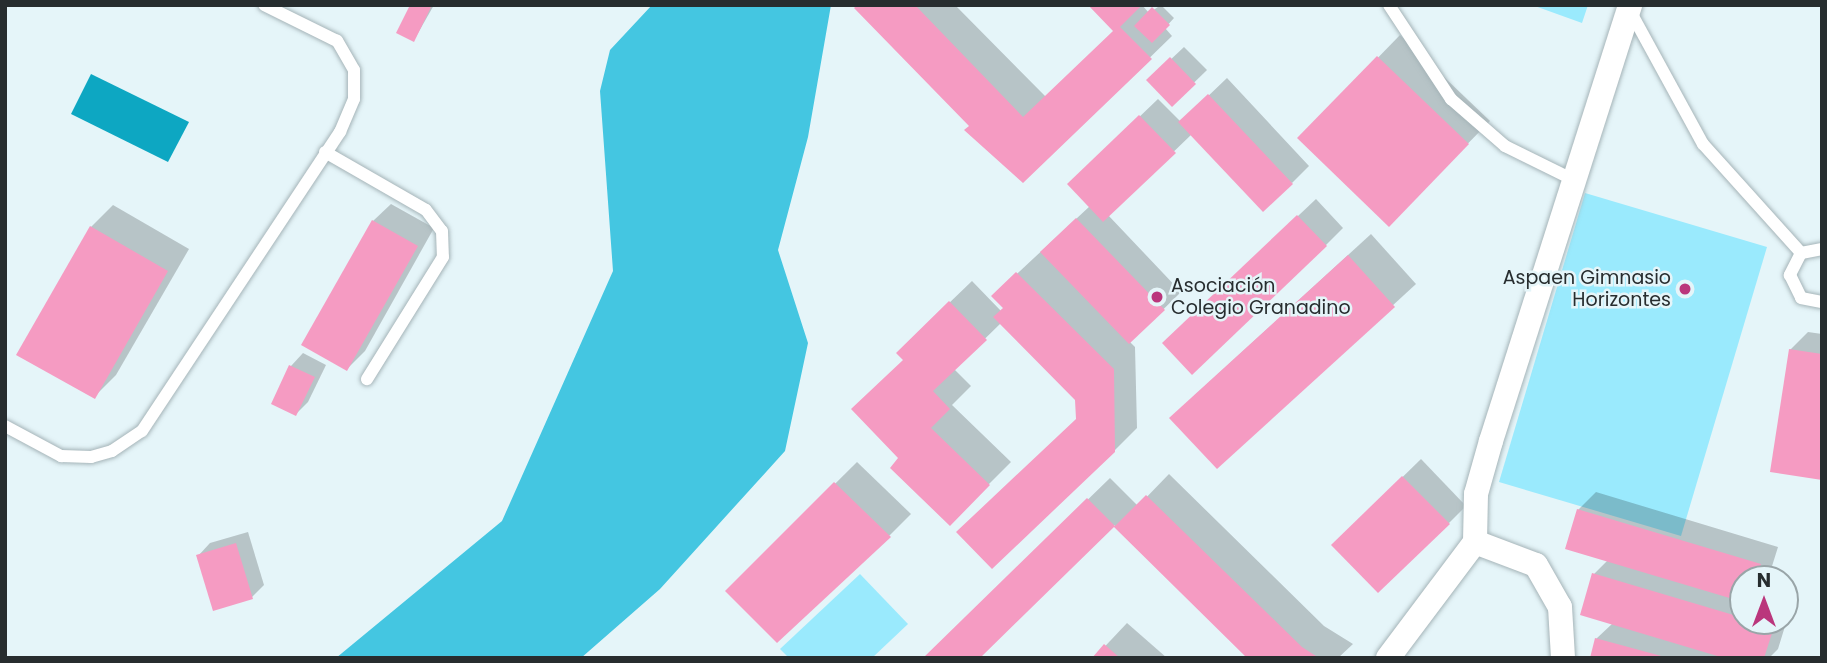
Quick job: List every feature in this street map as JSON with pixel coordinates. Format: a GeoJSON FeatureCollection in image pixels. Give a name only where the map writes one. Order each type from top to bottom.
{"type":"FeatureCollection","features":[{"type":"Feature","properties":{"kind":"street"},"geometry":{"type":"LineString","coordinates":[[1388,658],[1475,542],[1476,494],[1572,179],[1629,7]]}},
{"type":"Feature","properties":{"kind":"street"},"geometry":{"type":"LineString","coordinates":[[1475,542],[1536,565],[1560,607],[1563,658]]}},
{"type":"Feature","properties":{"kind":"lane"},"geometry":{"type":"LineString","coordinates":[[5,426],[61,456],[91,457],[112,451],[142,432],[172,391],[325,152],[355,99],[354,70],[337,41],[264,5]]}},
{"type":"Feature","properties":{"kind":"lane"},"geometry":{"type":"LineString","coordinates":[[1389,5],[1451,99],[1505,146],[1572,179]]}},
{"type":"Feature","properties":{"kind":"lane"},"geometry":{"type":"LineString","coordinates":[[1629,7],[1703,144],[1801,253]]}},
{"type":"Feature","properties":{"kind":"lane"},"geometry":{"type":"LineString","coordinates":[[325,152],[426,210],[442,231],[443,257],[366,379]]}},
{"type":"Feature","properties":{"kind":"lane"},"geometry":{"type":"LineString","coordinates":[[1822,248],[1801,253],[1793,263],[1793,288],[1801,298],[1822,302]]}},
{"type":"Feature","properties":{"kind":"shaded area"},"geometry":{"type":"Polygon","coordinates":[[[652,5],[831,5],[808,137],[778,250],[808,343],[785,451],[660,589],[581,658],[336,658],[502,521],[613,271],[600,91],[610,50],[652,5]]]}},
{"type":"Feature","properties":{"kind":"shaded area"},"geometry":{"type":"Polygon","coordinates":[[[1532,5],[1588,5],[1582,23],[1532,5]]]}},
{"type":"Feature","properties":{"kind":"shaded area"},"geometry":{"type":"Polygon","coordinates":[[[91,74],[189,122],[168,162],[71,114],[91,74]]]}},
{"type":"Feature","properties":{"kind":"shaded area"},"geometry":{"type":"Polygon","coordinates":[[[1585,193],[1767,247],[1681,536],[1499,482],[1585,193]]]}},
{"type":"Feature","properties":{"kind":"shaded area"},"geometry":{"type":"Polygon","coordinates":[[[860,574],[908,624],[872,658],[789,658],[780,649],[860,574]]]}},
{"type":"Feature","properties":{"kind":"building"},"geometry":{"type":"Polygon","coordinates":[[[410,5],[432,5],[414,42],[396,33],[410,5]]]}},
{"type":"Feature","properties":{"kind":"building"},"geometry":{"type":"Polygon","coordinates":[[[857,5],[915,5],[1023,117],[1113,31],[1088,5],[1142,5],[1120,27],[1152,59],[1023,183],[964,130],[969,126],[854,8],[857,5]]]}},
{"type":"Feature","properties":{"kind":"building"},"geometry":{"type":"Polygon","coordinates":[[[1152,7],[1170,25],[1152,43],[1134,26],[1152,7]]]}},
{"type":"Feature","properties":{"kind":"building"},"geometry":{"type":"Polygon","coordinates":[[[1377,56],[1469,144],[1389,227],[1297,138],[1377,56]]]}},
{"type":"Feature","properties":{"kind":"building"},"geometry":{"type":"Polygon","coordinates":[[[1170,57],[1196,84],[1172,107],[1146,80],[1170,57]]]}},
{"type":"Feature","properties":{"kind":"building"},"geometry":{"type":"Polygon","coordinates":[[[1208,94],[1293,184],[1263,212],[1178,122],[1208,94]]]}},
{"type":"Feature","properties":{"kind":"building"},"geometry":{"type":"Polygon","coordinates":[[[1139,115],[1176,153],[1103,222],[1067,184],[1139,115]]]}},
{"type":"Feature","properties":{"kind":"building"},"geometry":{"type":"Polygon","coordinates":[[[1297,215],[1327,246],[1192,375],[1162,343],[1297,215]]]}},
{"type":"Feature","properties":{"kind":"building"},"geometry":{"type":"Polygon","coordinates":[[[1076,218],[1165,310],[1129,344],[1040,252],[1076,218]]]}},
{"type":"Feature","properties":{"kind":"building"},"geometry":{"type":"Polygon","coordinates":[[[372,220],[418,246],[347,371],[301,345],[372,220]]]}},
{"type":"Feature","properties":{"kind":"building"},"geometry":{"type":"Polygon","coordinates":[[[90,226],[168,271],[95,399],[16,355],[90,226]]]}},
{"type":"Feature","properties":{"kind":"building"},"geometry":{"type":"Polygon","coordinates":[[[1348,255],[1395,307],[1217,469],[1169,418],[1348,255]]]}},
{"type":"Feature","properties":{"kind":"building"},"geometry":{"type":"Polygon","coordinates":[[[1016,272],[1114,369],[1115,452],[992,569],[956,532],[1076,419],[1075,400],[993,317],[1003,308],[991,296],[1016,272]]]}},
{"type":"Feature","properties":{"kind":"building"},"geometry":{"type":"Polygon","coordinates":[[[949,301],[987,340],[933,391],[950,409],[931,428],[990,485],[950,526],[890,468],[898,458],[851,409],[903,360],[896,353],[949,301]]]}},
{"type":"Feature","properties":{"kind":"building"},"geometry":{"type":"Polygon","coordinates":[[[1789,349],[1822,354],[1822,480],[1770,472],[1789,349]]]}},
{"type":"Feature","properties":{"kind":"building"},"geometry":{"type":"Polygon","coordinates":[[[289,365],[315,377],[296,416],[271,404],[289,365]]]}},
{"type":"Feature","properties":{"kind":"building"},"geometry":{"type":"Polygon","coordinates":[[[1402,476],[1450,524],[1378,593],[1331,545],[1402,476]]]}},
{"type":"Feature","properties":{"kind":"building"},"geometry":{"type":"Polygon","coordinates":[[[834,482],[891,537],[777,643],[725,591],[834,482]]]}},
{"type":"Feature","properties":{"kind":"building"},"geometry":{"type":"Polygon","coordinates":[[[1146,495],[1302,647],[1319,658],[1247,658],[1114,527],[980,658],[923,658],[1087,498],[1115,526],[1146,495]]]}},
{"type":"Feature","properties":{"kind":"building"},"geometry":{"type":"Polygon","coordinates":[[[1577,509],[1761,564],[1729,565],[1729,598],[1565,549],[1577,509]]]}},
{"type":"Feature","properties":{"kind":"building"},"geometry":{"type":"Polygon","coordinates":[[[236,543],[253,599],[213,611],[196,555],[236,543]]]}},
{"type":"Feature","properties":{"kind":"building"},"geometry":{"type":"Polygon","coordinates":[[[1592,573],[1729,614],[1729,635],[1771,635],[1764,658],[1724,658],[1580,615],[1592,573]]]}},
{"type":"Feature","properties":{"kind":"building"},"geometry":{"type":"Polygon","coordinates":[[[1595,638],[1665,657],[1665,658],[1590,658],[1595,638]]]}},
{"type":"Feature","properties":{"kind":"building"},"geometry":{"type":"Polygon","coordinates":[[[1104,644],[1120,658],[1092,658],[1104,644]]]}},
{"type":"Feature","properties":{"kind":"place","name":"Aspaen Gimnasio Horizontes"},"geometry":{"type":"Point","coordinates":[1685,289]}},
{"type":"Feature","properties":{"kind":"place","name":"Asociación Colegio Granadino"},"geometry":{"type":"Point","coordinates":[1157,297]}}]}
